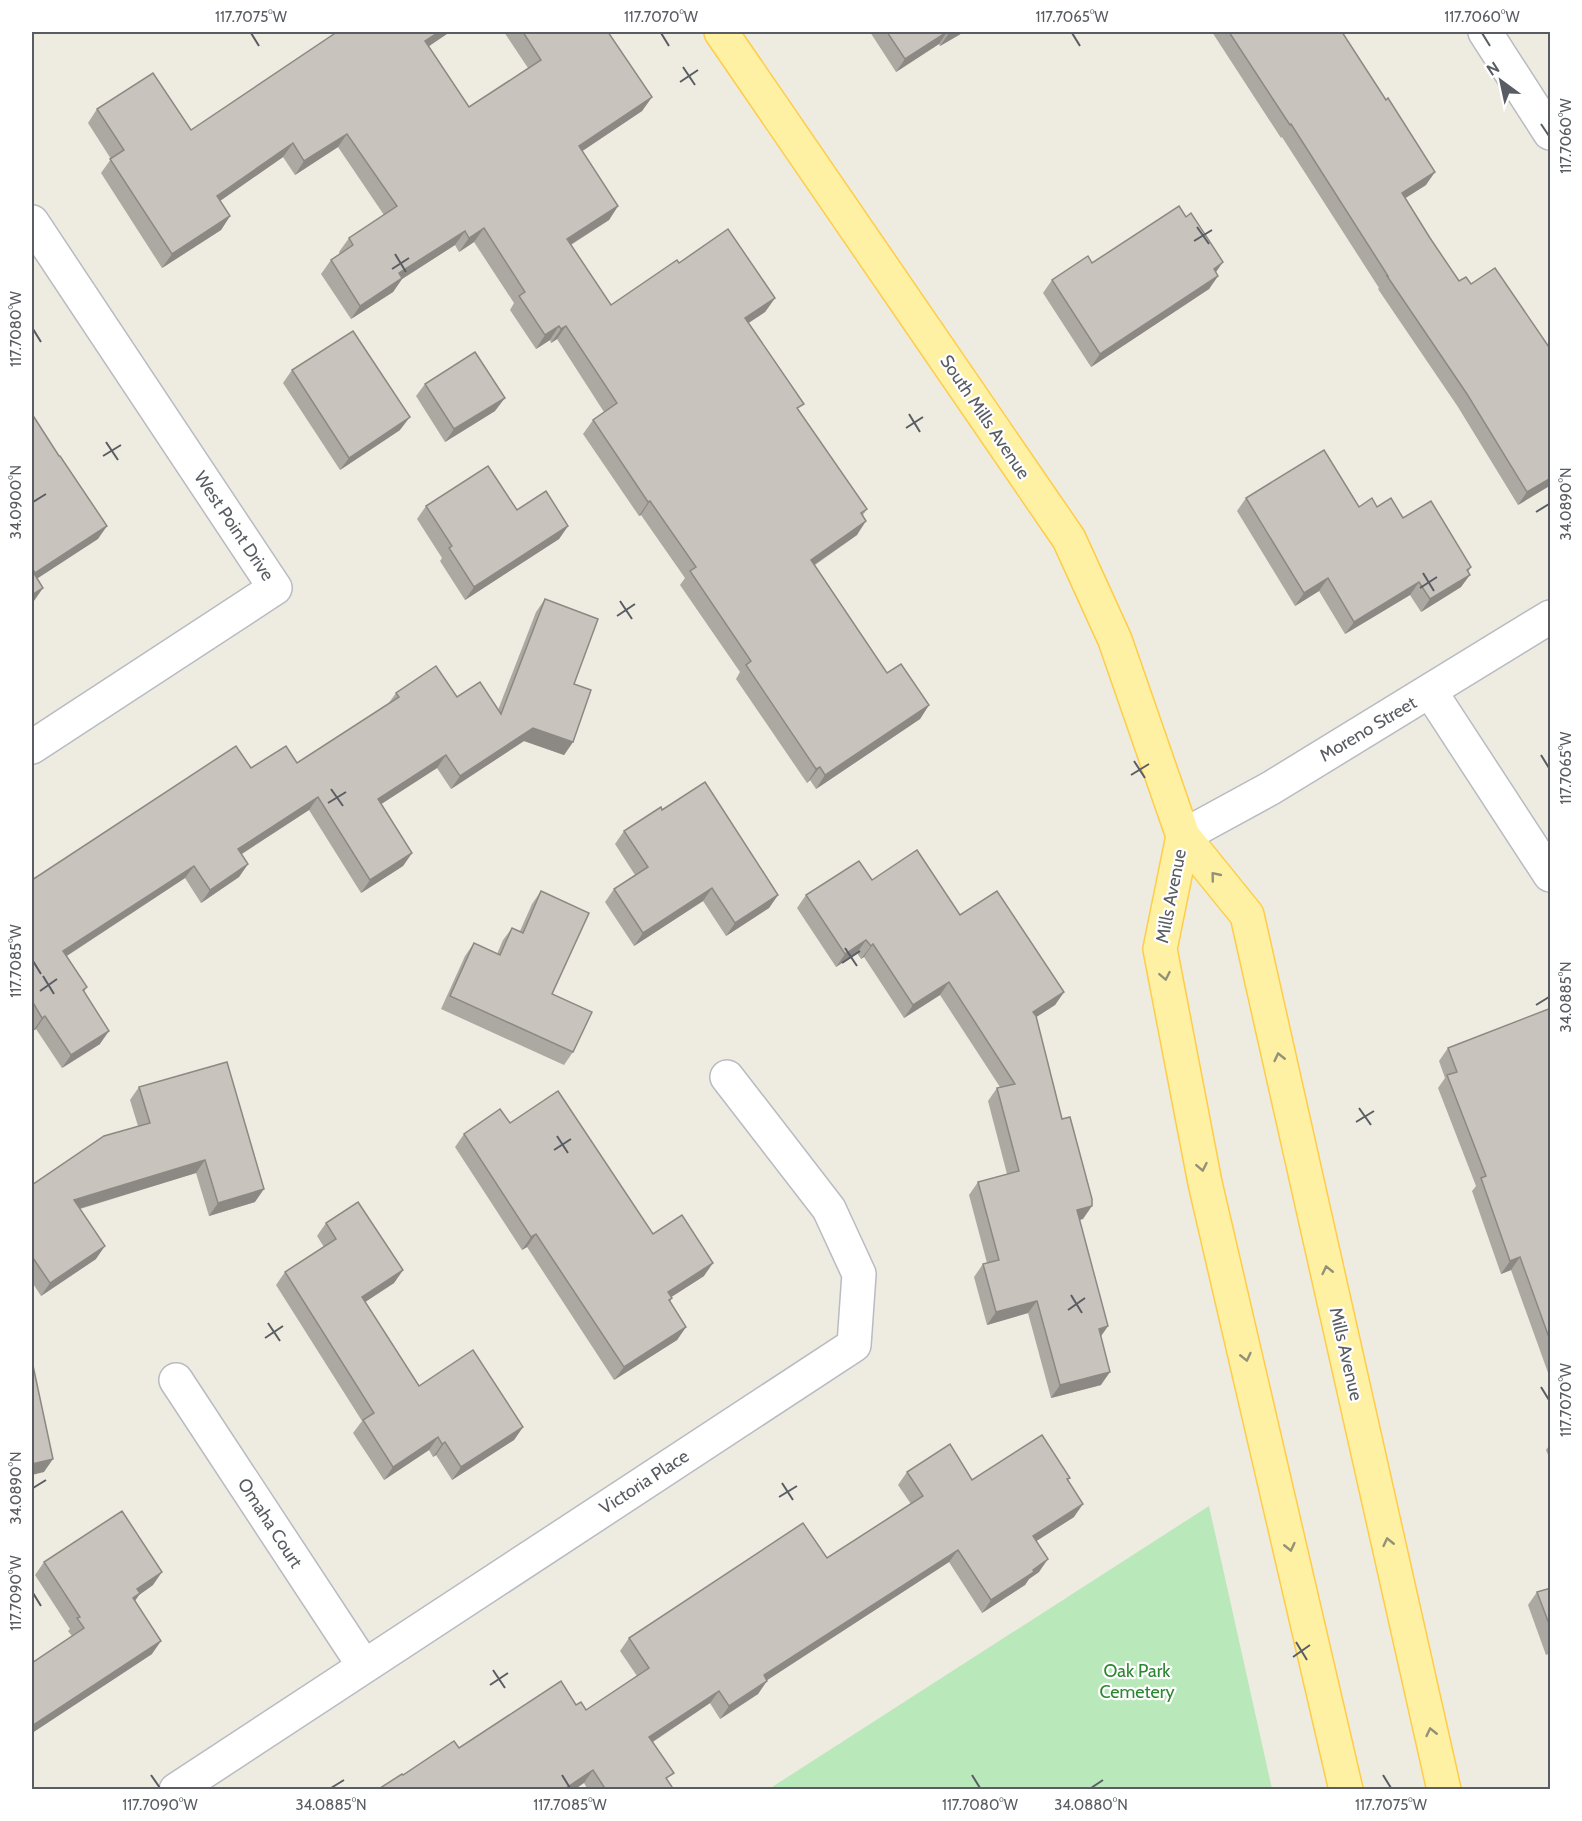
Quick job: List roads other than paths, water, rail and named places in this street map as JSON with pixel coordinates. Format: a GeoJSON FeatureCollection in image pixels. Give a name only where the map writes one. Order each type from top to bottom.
{"type":"FeatureCollection","features":[{"type":"Feature","properties":{"kind":"main road","name":"South Mills Avenue"},"geometry":{"type":"LineString","coordinates":[[721,32],[1069,539],[1115,640],[1183,836]]}},
{"type":"Feature","properties":{"kind":"main road","name":"Mills Avenue"},"geometry":{"type":"LineString","coordinates":[[1183,836],[1160,949],[1205,1183],[1346,1790]]}},
{"type":"Feature","properties":{"kind":"main road","name":"Mills Avenue"},"geometry":{"type":"LineString","coordinates":[[1183,836],[1247,915],[1443,1790]]}},
{"type":"Feature","properties":{"kind":"street"},"geometry":{"type":"LineString","coordinates":[[1485,32],[1551,133]]}},
{"type":"Feature","properties":{"kind":"street","name":"West Point Drive"},"geometry":{"type":"LineString","coordinates":[[32,222],[275,588],[32,747]]}},
{"type":"Feature","properties":{"kind":"street","name":"Moreno Street"},"geometry":{"type":"LineString","coordinates":[[1183,836],[1271,788],[1551,617]]}},
{"type":"Feature","properties":{"kind":"street"},"geometry":{"type":"LineString","coordinates":[[1430,691],[1551,874]]}},
{"type":"Feature","properties":{"kind":"street","name":"Victoria Place"},"geometry":{"type":"LineString","coordinates":[[176,1790],[854,1345],[859,1274],[829,1209],[726,1077]]}},
{"type":"Feature","properties":{"kind":"street","name":"Omaha Court"},"geometry":{"type":"LineString","coordinates":[[176,1380],[364,1666]]}},
{"type":"Feature","properties":{"kind":"park label","name":"Oak Park Cemetery"},"geometry":{"type":"Point","coordinates":[1137,1681]}}]}
